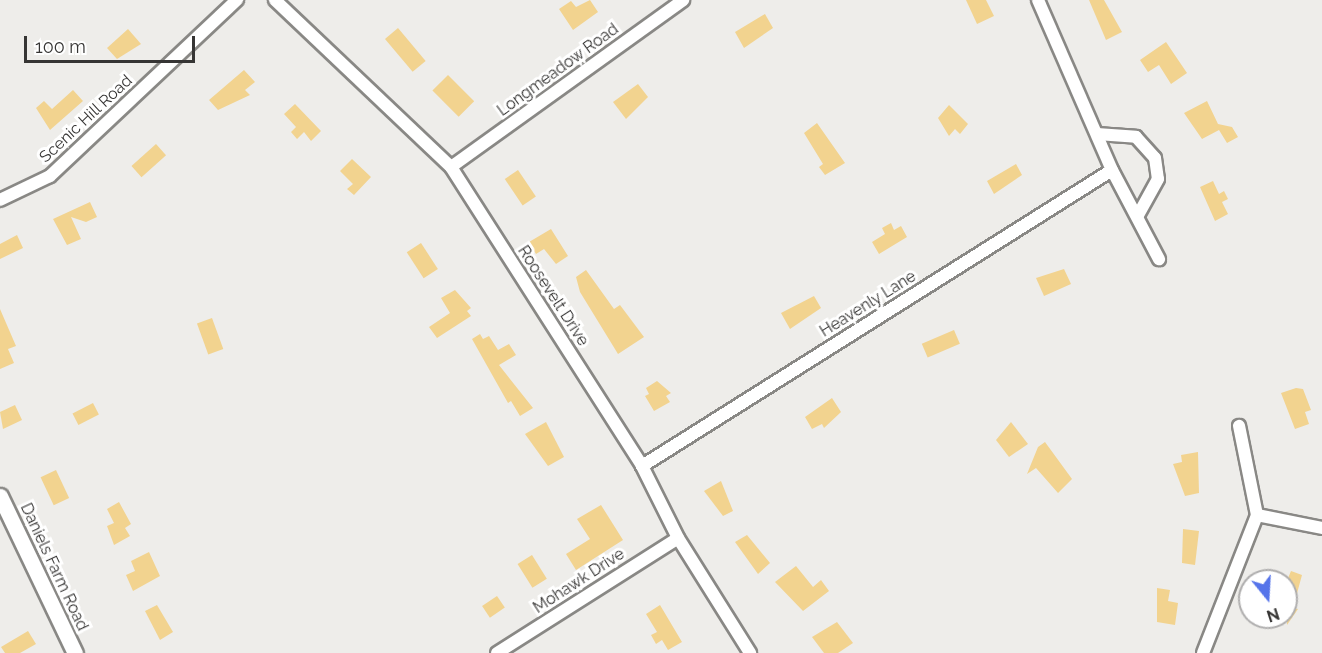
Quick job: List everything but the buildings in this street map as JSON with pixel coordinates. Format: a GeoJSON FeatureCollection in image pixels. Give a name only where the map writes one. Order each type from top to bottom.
{"type":"FeatureCollection","features":[{"type":"Feature","properties":{"kind":"main road","name":"Daniels Farm Road"},"geometry":{"type":"LineString","coordinates":[[0,495],[75,653]]}},
{"type":"Feature","properties":{"kind":"street","name":"Scenic Hill Road"},"geometry":{"type":"LineString","coordinates":[[0,200],[50,176],[237,0]]}},
{"type":"Feature","properties":{"kind":"street","name":"Roosevelt Drive"},"geometry":{"type":"LineString","coordinates":[[275,0],[451,167],[642,466],[678,538],[750,653]]}},
{"type":"Feature","properties":{"kind":"street","name":"Longmeadow Road"},"geometry":{"type":"LineString","coordinates":[[451,167],[683,0]]}},
{"type":"Feature","properties":{"kind":"street"},"geometry":{"type":"LineString","coordinates":[[1038,0],[1112,170],[1159,259]]}},
{"type":"Feature","properties":{"kind":"street"},"geometry":{"type":"LineString","coordinates":[[1096,134],[1136,138],[1155,158],[1158,179],[1137,218]]}},
{"type":"Feature","properties":{"kind":"street","name":"Heavenly Lane"},"geometry":{"type":"LineString","coordinates":[[642,466],[1112,170]]}},
{"type":"Feature","properties":{"kind":"street"},"geometry":{"type":"LineString","coordinates":[[1203,653],[1257,515],[1239,426]]}},
{"type":"Feature","properties":{"kind":"street"},"geometry":{"type":"LineString","coordinates":[[1257,515],[1322,528]]}},
{"type":"Feature","properties":{"kind":"street","name":"Mohawk Drive"},"geometry":{"type":"LineString","coordinates":[[498,653],[678,538]]}}]}
